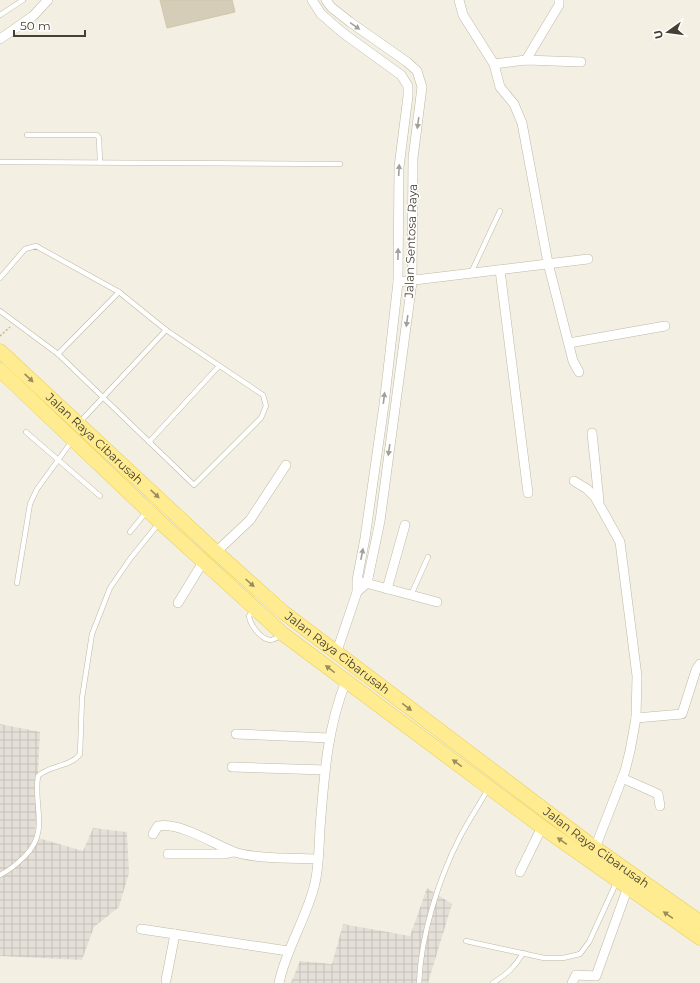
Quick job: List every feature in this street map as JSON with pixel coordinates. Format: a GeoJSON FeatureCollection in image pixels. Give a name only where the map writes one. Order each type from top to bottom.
{"type":"FeatureCollection","features":[{"type":"Feature","properties":{"kind":"main road","name":"Jalan Raya Cibarusah"},"geometry":{"type":"LineString","coordinates":[[0,351],[216,552],[283,612],[336,654],[594,848],[700,922]]}},
{"type":"Feature","properties":{"kind":"main road","name":"Jalan Raya Cibarusah"},"geometry":{"type":"LineString","coordinates":[[0,370],[148,511],[283,634],[542,827],[700,938]]}},
{"type":"Feature","properties":{"kind":"street"},"geometry":{"type":"LineString","coordinates":[[0,39],[33,16],[48,0]]}},
{"type":"Feature","properties":{"kind":"street","name":"Jalan Sentosa Raya"},"geometry":{"type":"LineString","coordinates":[[312,0],[321,14],[401,75],[408,86],[399,167],[398,282],[384,405],[365,538],[357,580],[357,592],[336,654]]}},
{"type":"Feature","properties":{"kind":"street","name":"Jalan Sentosa Raya"},"geometry":{"type":"LineString","coordinates":[[326,0],[331,7],[350,22],[414,67],[420,78],[422,95],[413,158],[412,282],[380,521],[368,584]]}},
{"type":"Feature","properties":{"kind":"street"},"geometry":{"type":"LineString","coordinates":[[459,0],[463,15],[494,64],[500,87],[514,104],[522,124],[548,262],[573,361],[579,372]]}},
{"type":"Feature","properties":{"kind":"street"},"geometry":{"type":"LineString","coordinates":[[526,60],[559,5],[559,0]]}},
{"type":"Feature","properties":{"kind":"street"},"geometry":{"type":"LineString","coordinates":[[494,64],[526,60],[580,62]]}},
{"type":"Feature","properties":{"kind":"street"},"geometry":{"type":"LineString","coordinates":[[398,282],[412,282],[548,262],[588,259]]}},
{"type":"Feature","properties":{"kind":"street"},"geometry":{"type":"LineString","coordinates":[[500,270],[528,493]]}},
{"type":"Feature","properties":{"kind":"street"},"geometry":{"type":"LineString","coordinates":[[569,343],[665,326]]}},
{"type":"Feature","properties":{"kind":"street"},"geometry":{"type":"LineString","coordinates":[[592,433],[599,502]]}},
{"type":"Feature","properties":{"kind":"street"},"geometry":{"type":"LineString","coordinates":[[216,552],[250,520],[286,465]]}},
{"type":"Feature","properties":{"kind":"street"},"geometry":{"type":"LineString","coordinates":[[574,481],[588,489],[599,502],[620,542],[637,676],[636,718],[630,751],[622,778],[594,848]]}},
{"type":"Feature","properties":{"kind":"street"},"geometry":{"type":"LineString","coordinates":[[386,589],[405,525]]}},
{"type":"Feature","properties":{"kind":"street"},"geometry":{"type":"LineString","coordinates":[[178,603],[203,562]]}},
{"type":"Feature","properties":{"kind":"street"},"geometry":{"type":"LineString","coordinates":[[357,580],[437,602]]}},
{"type":"Feature","properties":{"kind":"street"},"geometry":{"type":"LineString","coordinates":[[357,592],[368,584]]}},
{"type":"Feature","properties":{"kind":"street"},"geometry":{"type":"LineString","coordinates":[[636,718],[682,714],[696,670],[700,664]]}},
{"type":"Feature","properties":{"kind":"street"},"geometry":{"type":"LineString","coordinates":[[279,983],[288,951],[308,906],[315,882],[329,738],[335,713],[346,681]]}},
{"type":"Feature","properties":{"kind":"street"},"geometry":{"type":"LineString","coordinates":[[236,734],[329,738]]}},
{"type":"Feature","properties":{"kind":"street"},"geometry":{"type":"LineString","coordinates":[[232,766],[325,770]]}},
{"type":"Feature","properties":{"kind":"street"},"geometry":{"type":"LineString","coordinates":[[622,778],[658,794],[660,806]]}},
{"type":"Feature","properties":{"kind":"street"},"geometry":{"type":"LineString","coordinates":[[154,834],[158,826],[164,825],[179,828],[233,852],[318,859]]}},
{"type":"Feature","properties":{"kind":"street"},"geometry":{"type":"LineString","coordinates":[[520,872],[542,827]]}},
{"type":"Feature","properties":{"kind":"street"},"geometry":{"type":"LineString","coordinates":[[168,854],[224,854],[233,852]]}},
{"type":"Feature","properties":{"kind":"street"},"geometry":{"type":"LineString","coordinates":[[572,983],[576,975],[596,976],[623,883]]}},
{"type":"Feature","properties":{"kind":"street"},"geometry":{"type":"LineString","coordinates":[[141,929],[288,951]]}},
{"type":"Feature","properties":{"kind":"street"},"geometry":{"type":"LineString","coordinates":[[166,980],[175,934]]}},
{"type":"Feature","properties":{"kind":"lane"},"geometry":{"type":"LineString","coordinates":[[0,16],[23,0]]}},
{"type":"Feature","properties":{"kind":"lane"},"geometry":{"type":"LineString","coordinates":[[27,135],[97,135],[99,138],[100,162]]}},
{"type":"Feature","properties":{"kind":"lane"},"geometry":{"type":"LineString","coordinates":[[0,162],[340,164]]}},
{"type":"Feature","properties":{"kind":"lane"},"geometry":{"type":"LineString","coordinates":[[470,274],[500,211]]}},
{"type":"Feature","properties":{"kind":"lane"},"geometry":{"type":"LineString","coordinates":[[0,278],[25,249],[36,246],[119,292],[166,330],[263,395],[266,406],[261,418],[194,485],[58,354],[14,324],[0,311]]}},
{"type":"Feature","properties":{"kind":"lane"},"geometry":{"type":"LineString","coordinates":[[58,354],[119,292]]}},
{"type":"Feature","properties":{"kind":"lane"},"geometry":{"type":"LineString","coordinates":[[78,424],[102,396],[166,330]]}},
{"type":"Feature","properties":{"kind":"lane"},"geometry":{"type":"LineString","coordinates":[[150,442],[219,366]]}},
{"type":"Feature","properties":{"kind":"lane"},"geometry":{"type":"LineString","coordinates":[[26,432],[100,496]]}},
{"type":"Feature","properties":{"kind":"lane"},"geometry":{"type":"LineString","coordinates":[[17,583],[30,504],[37,489],[73,439]]}},
{"type":"Feature","properties":{"kind":"lane"},"geometry":{"type":"LineString","coordinates":[[130,532],[148,511]]}},
{"type":"Feature","properties":{"kind":"lane"},"geometry":{"type":"LineString","coordinates":[[0,875],[14,866],[33,848],[36,842],[39,825],[38,776],[42,772],[74,759],[80,754],[82,698],[92,634],[110,588],[130,559],[160,522]]}},
{"type":"Feature","properties":{"kind":"lane"},"geometry":{"type":"LineString","coordinates":[[412,595],[428,557]]}},
{"type":"Feature","properties":{"kind":"lane"},"geometry":{"type":"LineString","coordinates":[[419,983],[422,954],[440,883],[460,837],[489,787]]}},
{"type":"Feature","properties":{"kind":"lane"},"geometry":{"type":"LineString","coordinates":[[466,941],[544,958],[562,958],[580,954],[589,942],[623,883]]}},
{"type":"Feature","properties":{"kind":"lane"},"geometry":{"type":"LineString","coordinates":[[493,983],[516,966],[523,953]]}},
{"type":"Feature","properties":{"kind":"path"},"geometry":{"type":"LineString","coordinates":[[0,336],[14,324]]}},
{"type":"Feature","properties":{"kind":"shaded area"},"geometry":{"type":"Polygon","coordinates":[[[0,724],[40,732],[35,837],[83,851],[93,828],[127,832],[129,873],[119,907],[94,927],[82,960],[0,956],[0,724]]]}},
{"type":"Feature","properties":{"kind":"shaded area"},"geometry":{"type":"Polygon","coordinates":[[[427,888],[452,904],[428,983],[291,983],[300,961],[332,964],[343,924],[410,936],[427,888]]]}},
{"type":"Feature","properties":{"kind":"building"},"geometry":{"type":"Polygon","coordinates":[[[160,0],[232,0],[235,12],[167,28],[160,0]]]}}]}
